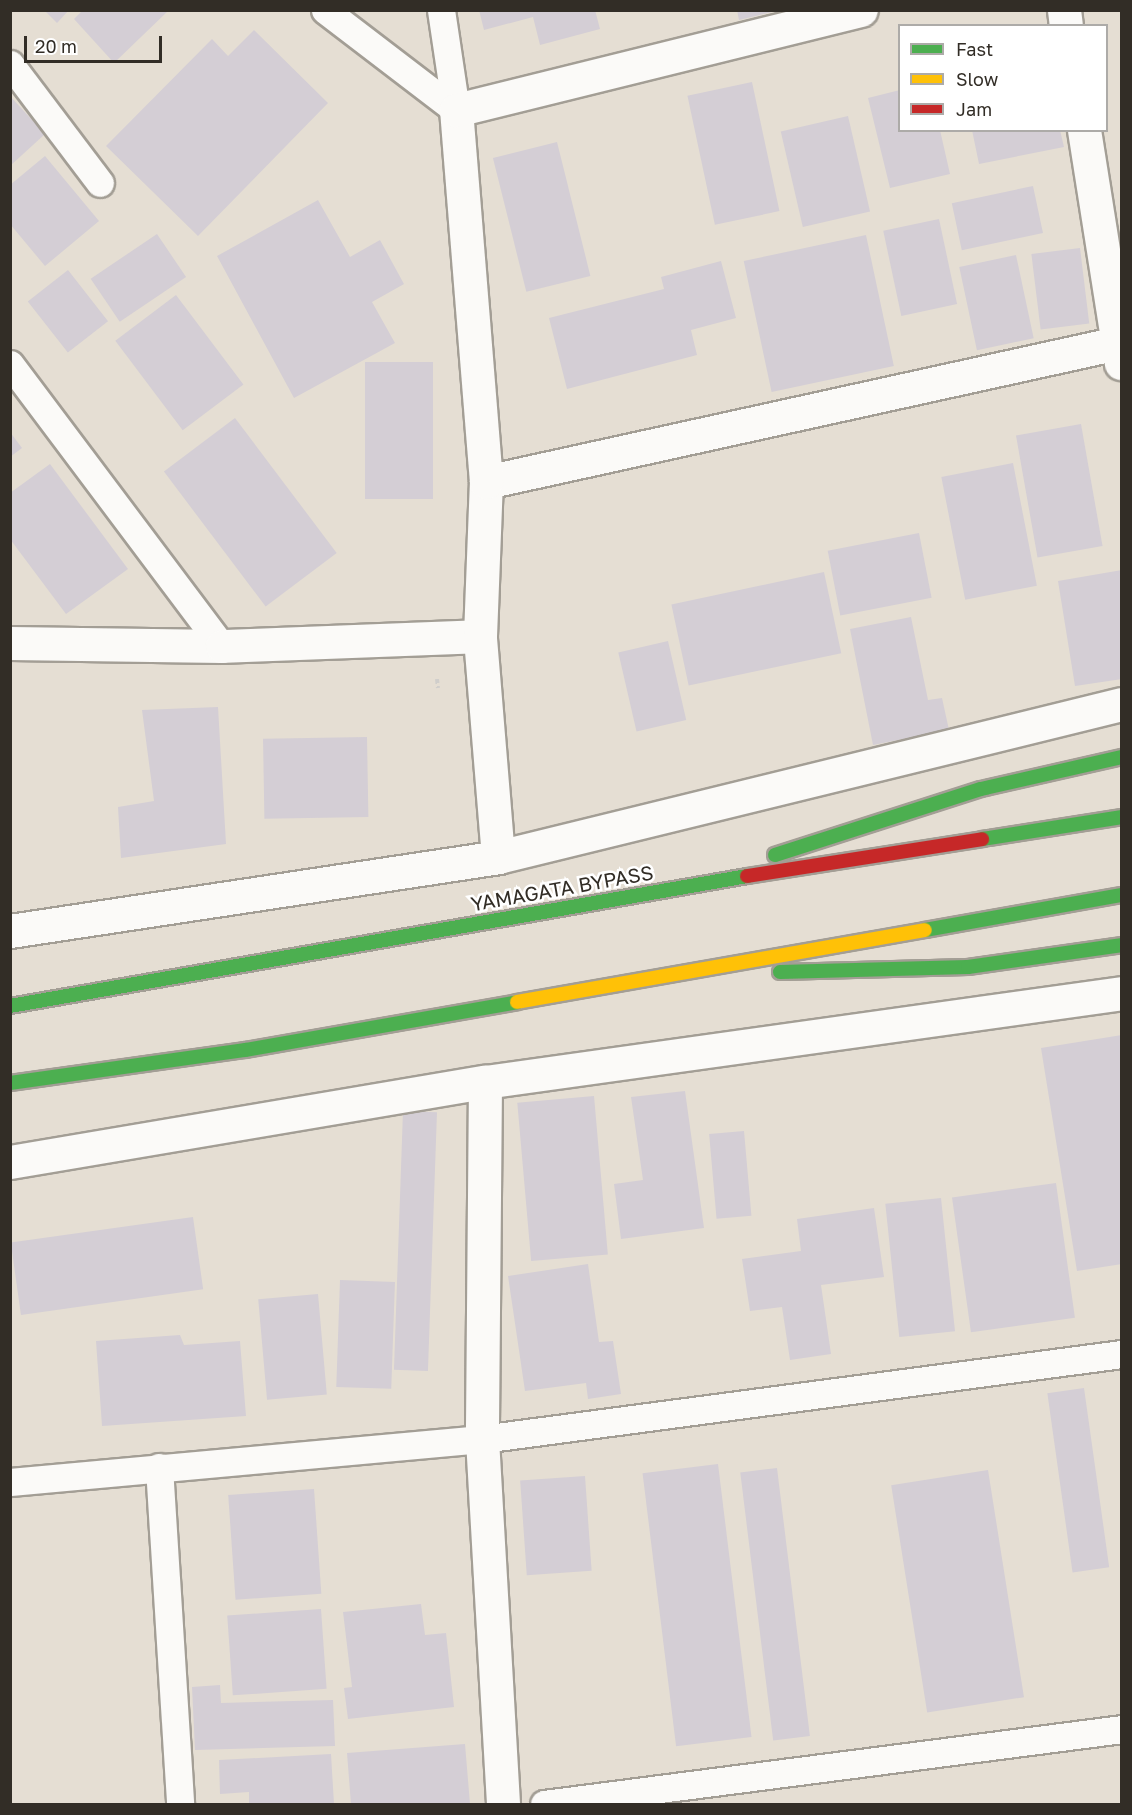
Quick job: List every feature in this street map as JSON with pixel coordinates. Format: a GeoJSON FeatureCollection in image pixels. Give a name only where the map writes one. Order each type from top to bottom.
{"type":"FeatureCollection","features":[{"type":"Feature","properties":{"kind":"highway"},"geometry":{"type":"LineString","coordinates":[[674,888],[981,789],[1122,757]]}},
{"type":"Feature","properties":{"kind":"highway","name":"YAMAGATA BYPASS"},"geometry":{"type":"LineString","coordinates":[[10,1006],[674,888],[1122,818]]}},
{"type":"Feature","properties":{"kind":"highway"},"geometry":{"type":"LineString","coordinates":[[10,1083],[246,1050],[1122,895]]}},
{"type":"Feature","properties":{"kind":"highway"},"geometry":{"type":"LineString","coordinates":[[663,976],[968,967],[1122,945]]}},
{"type":"Feature","properties":{"kind":"street"},"geometry":{"type":"LineString","coordinates":[[498,857],[480,636],[486,482],[456,110],[861,10]]}},
{"type":"Feature","properties":{"kind":"street"},"geometry":{"type":"LineString","coordinates":[[486,482],[1120,350],[1084,132]]}},
{"type":"Feature","properties":{"kind":"street"},"geometry":{"type":"LineString","coordinates":[[10,643],[222,646],[480,636]]}},
{"type":"Feature","properties":{"kind":"street"},"geometry":{"type":"LineString","coordinates":[[10,931],[498,857],[1122,704]]}},
{"type":"Feature","properties":{"kind":"street"},"geometry":{"type":"LineString","coordinates":[[10,1162],[485,1082],[1122,993]]}},
{"type":"Feature","properties":{"kind":"street"},"geometry":{"type":"LineString","coordinates":[[485,1082],[482,1439],[503,1804]]}},
{"type":"Feature","properties":{"kind":"lane"},"geometry":{"type":"LineString","coordinates":[[325,10],[456,110]]}},
{"type":"Feature","properties":{"kind":"lane"},"geometry":{"type":"LineString","coordinates":[[441,10],[456,110]]}},
{"type":"Feature","properties":{"kind":"lane"},"geometry":{"type":"LineString","coordinates":[[10,64],[100,183]]}},
{"type":"Feature","properties":{"kind":"lane"},"geometry":{"type":"LineString","coordinates":[[10,364],[222,646]]}},
{"type":"Feature","properties":{"kind":"lane"},"geometry":{"type":"LineString","coordinates":[[10,1482],[482,1439],[1122,1354]]}},
{"type":"Feature","properties":{"kind":"lane"},"geometry":{"type":"LineString","coordinates":[[159,1467],[180,1804]]}},
{"type":"Feature","properties":{"kind":"lane"},"geometry":{"type":"LineString","coordinates":[[543,1804],[1122,1729]]}},
{"type":"Feature","properties":{"kind":"building"},"geometry":{"type":"Polygon","coordinates":[[[44,10],[69,10],[57,23],[44,10]]]}},
{"type":"Feature","properties":{"kind":"building"},"geometry":{"type":"Polygon","coordinates":[[[83,10],[169,10],[114,63],[74,19],[83,10]]]}},
{"type":"Feature","properties":{"kind":"building"},"geometry":{"type":"Polygon","coordinates":[[[479,10],[595,10],[600,29],[540,45],[533,17],[484,30],[479,10]]]}},
{"type":"Feature","properties":{"kind":"building"},"geometry":{"type":"Polygon","coordinates":[[[737,10],[776,10],[776,11],[739,20],[737,10]]]}},
{"type":"Feature","properties":{"kind":"building"},"geometry":{"type":"Polygon","coordinates":[[[254,30],[328,103],[198,236],[106,146],[212,39],[228,56],[254,30]]]}},
{"type":"Feature","properties":{"kind":"building"},"geometry":{"type":"Polygon","coordinates":[[[752,82],[779,211],[715,225],[687,96],[752,82]]]}},
{"type":"Feature","properties":{"kind":"building"},"geometry":{"type":"Polygon","coordinates":[[[898,90],[898,132],[940,132],[950,174],[890,188],[868,98],[898,90]]]}},
{"type":"Feature","properties":{"kind":"building"},"geometry":{"type":"Polygon","coordinates":[[[10,96],[45,134],[10,166],[10,96]]]}},
{"type":"Feature","properties":{"kind":"building"},"geometry":{"type":"Polygon","coordinates":[[[848,116],[870,211],[803,227],[781,132],[848,116]]]}},
{"type":"Feature","properties":{"kind":"building"},"geometry":{"type":"Polygon","coordinates":[[[972,132],[1060,132],[1064,147],[979,164],[972,132]]]}},
{"type":"Feature","properties":{"kind":"building"},"geometry":{"type":"Polygon","coordinates":[[[557,142],[590,276],[526,292],[493,158],[557,142]]]}},
{"type":"Feature","properties":{"kind":"building"},"geometry":{"type":"Polygon","coordinates":[[[45,156],[99,221],[45,266],[10,224],[10,185],[45,156]]]}},
{"type":"Feature","properties":{"kind":"building"},"geometry":{"type":"Polygon","coordinates":[[[1033,186],[1043,233],[962,250],[952,203],[1033,186]]]}},
{"type":"Feature","properties":{"kind":"building"},"geometry":{"type":"Polygon","coordinates":[[[318,200],[350,257],[380,240],[404,284],[372,302],[395,343],[294,398],[217,256],[318,200]]]}},
{"type":"Feature","properties":{"kind":"building"},"geometry":{"type":"Polygon","coordinates":[[[939,219],[957,304],[901,316],[883,231],[939,219]]]}},
{"type":"Feature","properties":{"kind":"building"},"geometry":{"type":"Polygon","coordinates":[[[157,234],[186,277],[120,322],[91,279],[157,234]]]}},
{"type":"Feature","properties":{"kind":"building"},"geometry":{"type":"Polygon","coordinates":[[[866,235],[894,366],[772,392],[744,261],[866,235]]]}},
{"type":"Feature","properties":{"kind":"building"},"geometry":{"type":"Polygon","coordinates":[[[1080,248],[1089,323],[1041,329],[1031,254],[1080,248]]]}},
{"type":"Feature","properties":{"kind":"building"},"geometry":{"type":"Polygon","coordinates":[[[1016,255],[1034,338],[977,350],[959,267],[1016,255]]]}},
{"type":"Feature","properties":{"kind":"building"},"geometry":{"type":"Polygon","coordinates":[[[721,261],[736,318],[691,330],[697,355],[567,389],[549,318],[664,289],[661,277],[721,261]]]}},
{"type":"Feature","properties":{"kind":"building"},"geometry":{"type":"Polygon","coordinates":[[[68,270],[108,321],[68,353],[28,301],[68,270]]]}},
{"type":"Feature","properties":{"kind":"building"},"geometry":{"type":"Polygon","coordinates":[[[176,295],[243,384],[183,430],[115,341],[176,295]]]}},
{"type":"Feature","properties":{"kind":"building"},"geometry":{"type":"Polygon","coordinates":[[[365,362],[433,362],[433,499],[365,499],[365,362]]]}},
{"type":"Feature","properties":{"kind":"building"},"geometry":{"type":"Polygon","coordinates":[[[235,418],[337,553],[266,607],[164,472],[235,418]]]}},
{"type":"Feature","properties":{"kind":"building"},"geometry":{"type":"Polygon","coordinates":[[[1081,424],[1103,546],[1038,558],[1016,435],[1081,424]]]}},
{"type":"Feature","properties":{"kind":"building"},"geometry":{"type":"Polygon","coordinates":[[[10,432],[22,448],[10,457],[10,432]]]}},
{"type":"Feature","properties":{"kind":"building"},"geometry":{"type":"Polygon","coordinates":[[[1013,463],[1037,586],[965,600],[941,477],[1013,463]]]}},
{"type":"Feature","properties":{"kind":"building"},"geometry":{"type":"Polygon","coordinates":[[[50,464],[128,569],[66,614],[10,539],[10,493],[50,464]]]}},
{"type":"Feature","properties":{"kind":"building"},"geometry":{"type":"Polygon","coordinates":[[[919,533],[932,598],[840,616],[828,551],[919,533]]]}},
{"type":"Feature","properties":{"kind":"building"},"geometry":{"type":"Polygon","coordinates":[[[1122,570],[1122,679],[1075,686],[1058,581],[1122,570]]]}},
{"type":"Feature","properties":{"kind":"building"},"geometry":{"type":"Polygon","coordinates":[[[824,572],[841,653],[689,686],[671,604],[824,572]]]}},
{"type":"Feature","properties":{"kind":"building"},"geometry":{"type":"Polygon","coordinates":[[[911,617],[928,700],[942,698],[949,730],[873,745],[850,629],[911,617]]]}},
{"type":"Feature","properties":{"kind":"building"},"geometry":{"type":"Polygon","coordinates":[[[668,641],[686,720],[637,731],[618,652],[668,641]]]}},
{"type":"Feature","properties":{"kind":"building"},"geometry":{"type":"Polygon","coordinates":[[[218,707],[226,844],[121,858],[118,807],[154,801],[142,710],[218,707]]]}},
{"type":"Feature","properties":{"kind":"building"},"geometry":{"type":"Polygon","coordinates":[[[367,737],[368,817],[264,819],[263,739],[367,737]]]}},
{"type":"Feature","properties":{"kind":"building"},"geometry":{"type":"Polygon","coordinates":[[[1122,1035],[1122,1264],[1077,1271],[1041,1048],[1122,1035]]]}},
{"type":"Feature","properties":{"kind":"building"},"geometry":{"type":"Polygon","coordinates":[[[685,1091],[704,1228],[621,1239],[614,1184],[643,1180],[631,1097],[685,1091]]]}},
{"type":"Feature","properties":{"kind":"building"},"geometry":{"type":"Polygon","coordinates":[[[594,1096],[608,1254],[531,1261],[517,1103],[594,1096]]]}},
{"type":"Feature","properties":{"kind":"building"},"geometry":{"type":"Polygon","coordinates":[[[403,1111],[437,1112],[428,1371],[394,1370],[403,1111]]]}},
{"type":"Feature","properties":{"kind":"building"},"geometry":{"type":"Polygon","coordinates":[[[744,1131],[751,1216],[717,1219],[709,1134],[744,1131]]]}},
{"type":"Feature","properties":{"kind":"building"},"geometry":{"type":"Polygon","coordinates":[[[1056,1183],[1075,1318],[971,1332],[952,1198],[1056,1183]]]}},
{"type":"Feature","properties":{"kind":"building"},"geometry":{"type":"Polygon","coordinates":[[[941,1198],[955,1331],[899,1337],[885,1204],[941,1198]]]}},
{"type":"Feature","properties":{"kind":"building"},"geometry":{"type":"Polygon","coordinates":[[[874,1208],[884,1277],[821,1285],[831,1354],[790,1360],[782,1307],[750,1311],[742,1259],[801,1251],[797,1219],[874,1208]]]}},
{"type":"Feature","properties":{"kind":"building"},"geometry":{"type":"Polygon","coordinates":[[[193,1217],[203,1289],[21,1315],[11,1243],[193,1217]]]}},
{"type":"Feature","properties":{"kind":"building"},"geometry":{"type":"Polygon","coordinates":[[[588,1264],[599,1342],[613,1341],[621,1394],[588,1399],[586,1383],[525,1391],[508,1276],[588,1264]]]}},
{"type":"Feature","properties":{"kind":"building"},"geometry":{"type":"Polygon","coordinates":[[[340,1280],[395,1282],[391,1389],[336,1387],[340,1280]]]}},
{"type":"Feature","properties":{"kind":"building"},"geometry":{"type":"Polygon","coordinates":[[[318,1294],[327,1395],[267,1400],[258,1299],[318,1294]]]}},
{"type":"Feature","properties":{"kind":"building"},"geometry":{"type":"Polygon","coordinates":[[[180,1335],[184,1345],[240,1341],[246,1416],[102,1426],[96,1341],[180,1335]]]}},
{"type":"Feature","properties":{"kind":"building"},"geometry":{"type":"Polygon","coordinates":[[[1084,1388],[1109,1567],[1073,1572],[1047,1393],[1084,1388]]]}},
{"type":"Feature","properties":{"kind":"building"},"geometry":{"type":"Polygon","coordinates":[[[718,1464],[752,1737],[676,1746],[643,1473],[718,1464]]]}},
{"type":"Feature","properties":{"kind":"building"},"geometry":{"type":"Polygon","coordinates":[[[777,1468],[810,1736],[773,1740],[740,1473],[777,1468]]]}},
{"type":"Feature","properties":{"kind":"building"},"geometry":{"type":"Polygon","coordinates":[[[988,1470],[1024,1697],[927,1712],[891,1485],[988,1470]]]}},
{"type":"Feature","properties":{"kind":"building"},"geometry":{"type":"Polygon","coordinates":[[[585,1476],[592,1571],[527,1575],[520,1481],[585,1476]]]}},
{"type":"Feature","properties":{"kind":"building"},"geometry":{"type":"Polygon","coordinates":[[[314,1489],[321,1594],[236,1600],[228,1495],[314,1489]]]}},
{"type":"Feature","properties":{"kind":"building"},"geometry":{"type":"Polygon","coordinates":[[[421,1604],[425,1635],[446,1633],[454,1707],[348,1719],[344,1688],[352,1687],[343,1612],[421,1604]]]}},
{"type":"Feature","properties":{"kind":"building"},"geometry":{"type":"Polygon","coordinates":[[[321,1609],[327,1689],[233,1695],[227,1616],[321,1609]]]}},
{"type":"Feature","properties":{"kind":"building"},"geometry":{"type":"Polygon","coordinates":[[[220,1685],[221,1703],[333,1700],[335,1746],[195,1750],[192,1687],[220,1685]]]}},
{"type":"Feature","properties":{"kind":"building"},"geometry":{"type":"Polygon","coordinates":[[[465,1744],[470,1804],[351,1804],[347,1753],[465,1744]]]}},
{"type":"Feature","properties":{"kind":"building"},"geometry":{"type":"Polygon","coordinates":[[[331,1754],[334,1804],[249,1804],[249,1792],[220,1794],[219,1760],[331,1754]]]}},
{"type":"Feature","properties":{"kind":"traffic: fast"},"geometry":{"type":"LineString","coordinates":[[775,855],[981,789],[1122,757]]}},
{"type":"Feature","properties":{"kind":"traffic: fast"},"geometry":{"type":"LineString","coordinates":[[982,839],[1122,817]]}},
{"type":"Feature","properties":{"kind":"traffic: fast"},"geometry":{"type":"LineString","coordinates":[[10,1006],[747,876]]}},
{"type":"Feature","properties":{"kind":"traffic: fast"},"geometry":{"type":"LineString","coordinates":[[925,930],[1122,895]]}},
{"type":"Feature","properties":{"kind":"traffic: fast"},"geometry":{"type":"LineString","coordinates":[[780,972],[968,967],[1122,945]]}},
{"type":"Feature","properties":{"kind":"traffic: fast"},"geometry":{"type":"LineString","coordinates":[[10,1083],[246,1050],[517,1002]]}},
{"type":"Feature","properties":{"kind":"traffic: slow"},"geometry":{"type":"LineString","coordinates":[[517,1002],[925,930]]}},
{"type":"Feature","properties":{"kind":"traffic: jam"},"geometry":{"type":"LineString","coordinates":[[747,876],[982,839]]}}]}
